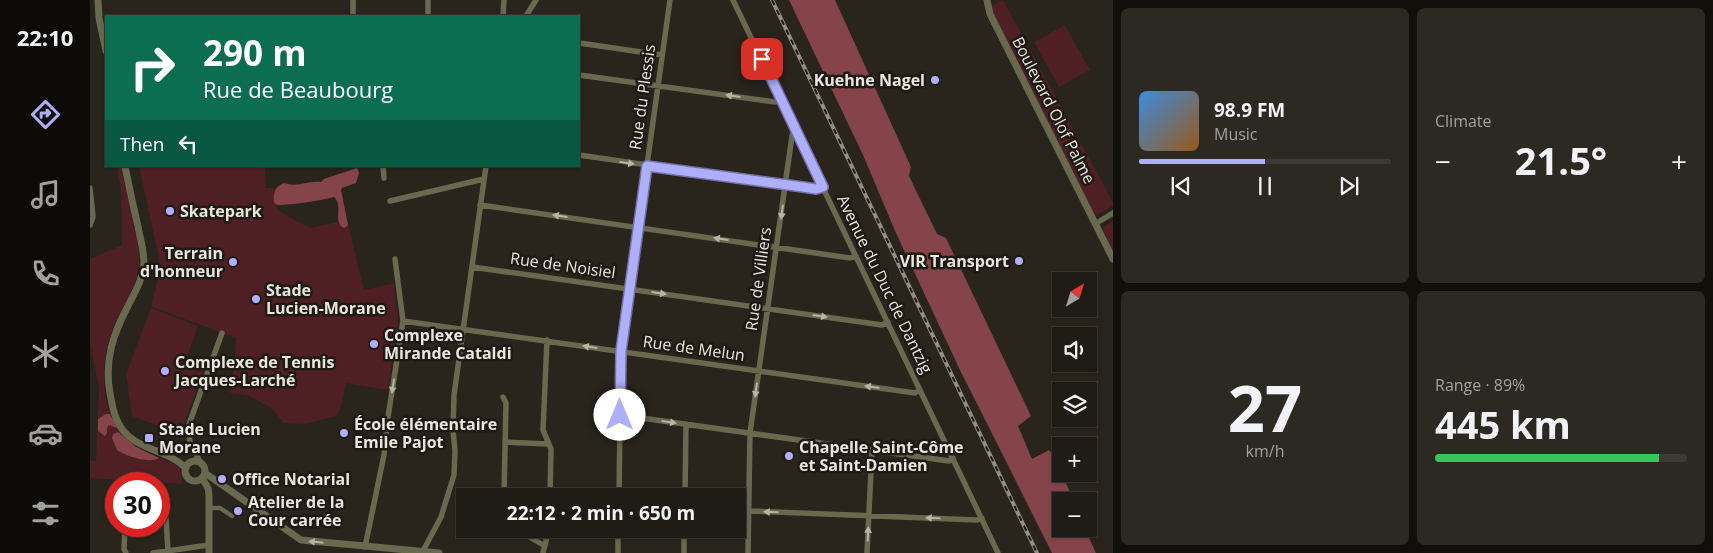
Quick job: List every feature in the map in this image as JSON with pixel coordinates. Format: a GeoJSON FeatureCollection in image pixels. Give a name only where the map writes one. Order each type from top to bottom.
{"type":"FeatureCollection","features":[{"type":"Feature","properties":{"kind":"street"},"geometry":{"type":"LineString","coordinates":[[353,0],[353,15]]}},
{"type":"Feature","properties":{"kind":"street"},"geometry":{"type":"LineString","coordinates":[[428,0],[428,15]]}},
{"type":"Feature","properties":{"kind":"street"},"geometry":{"type":"LineString","coordinates":[[503,15],[504,0]]}},
{"type":"Feature","properties":{"kind":"street"},"geometry":{"type":"LineString","coordinates":[[527,15],[536,0]]}},
{"type":"Feature","properties":{"kind":"street","name":"Rue du Plessis"},"geometry":{"type":"LineString","coordinates":[[619,488],[621,351],[670,0]]}},
{"type":"Feature","properties":{"kind":"street","name":"Avenue du Duc de Dantzig"},"geometry":{"type":"LineString","coordinates":[[733,0],[998,553]]}},
{"type":"Feature","properties":{"kind":"street","name":"Boulevard Olof Palme"},"geometry":{"type":"LineString","coordinates":[[987,0],[990,14],[1113,259]]}},
{"type":"Feature","properties":{"kind":"street"},"geometry":{"type":"LineString","coordinates":[[94,2],[105,46]]}},
{"type":"Feature","properties":{"kind":"street"},"geometry":{"type":"LineString","coordinates":[[580,43],[662,54]]}},
{"type":"Feature","properties":{"kind":"street"},"geometry":{"type":"LineString","coordinates":[[580,75],[775,102],[781,100]]}},
{"type":"Feature","properties":{"kind":"street","name":"Rue de Villiers"},"geometry":{"type":"LineString","coordinates":[[748,553],[750,433],[792,136],[795,129]]}},
{"type":"Feature","properties":{"kind":"street"},"geometry":{"type":"LineString","coordinates":[[580,155],[785,185],[816,189],[823,187]]}},
{"type":"Feature","properties":{"kind":"street"},"geometry":{"type":"LineString","coordinates":[[126,167],[144,264],[140,281],[119,324],[110,352],[108,377],[111,402],[116,418],[126,434],[141,444],[180,463],[187,465],[194,461],[200,462]]}},
{"type":"Feature","properties":{"kind":"street"},"geometry":{"type":"LineString","coordinates":[[383,167],[384,178]]}},
{"type":"Feature","properties":{"kind":"street"},"geometry":{"type":"LineString","coordinates":[[423,551],[441,518],[454,475],[453,412],[486,167]]}},
{"type":"Feature","properties":{"kind":"street"},"geometry":{"type":"LineString","coordinates":[[390,201],[484,179]]}},
{"type":"Feature","properties":{"kind":"street"},"geometry":{"type":"LineString","coordinates":[[90,188],[93,217],[90,225]]}},
{"type":"Feature","properties":{"kind":"street"},"geometry":{"type":"LineString","coordinates":[[480,205],[850,258],[856,256]]}},
{"type":"Feature","properties":{"kind":"street"},"geometry":{"type":"LineString","coordinates":[[1095,224],[1113,214]]}},
{"type":"Feature","properties":{"kind":"street"},"geometry":{"type":"LineString","coordinates":[[365,546],[384,455],[403,321],[395,260]]}},
{"type":"Feature","properties":{"kind":"street","name":"Rue de Noisiel"},"geometry":{"type":"LineString","coordinates":[[472,267],[882,325],[888,322]]}},
{"type":"Feature","properties":{"kind":"street","name":"Rue de Melun"},"geometry":{"type":"LineString","coordinates":[[403,321],[915,393],[920,390]]}},
{"type":"Feature","properties":{"kind":"street"},"geometry":{"type":"LineString","coordinates":[[209,553],[208,488],[204,476],[204,466],[190,442],[188,427],[222,333]]}},
{"type":"Feature","properties":{"kind":"street"},"geometry":{"type":"LineString","coordinates":[[547,340],[543,430],[551,449],[550,488]]}},
{"type":"Feature","properties":{"kind":"street"},"geometry":{"type":"LineString","coordinates":[[503,396],[506,403],[504,488]]}},
{"type":"Feature","properties":{"kind":"street"},"geometry":{"type":"LineString","coordinates":[[620,415],[949,461],[953,458]]}},
{"type":"Feature","properties":{"kind":"street"},"geometry":{"type":"LineString","coordinates":[[685,488],[686,424]]}},
{"type":"Feature","properties":{"kind":"street"},"geometry":{"type":"LineString","coordinates":[[505,442],[548,444]]}},
{"type":"Feature","properties":{"kind":"street"},"geometry":{"type":"LineString","coordinates":[[867,553],[872,450]]}},
{"type":"Feature","properties":{"kind":"street"},"geometry":{"type":"LineString","coordinates":[[187,465],[187,476],[191,480],[197,481],[204,476]]}},
{"type":"Feature","properties":{"kind":"street"},"geometry":{"type":"LineString","coordinates":[[204,476],[299,539],[439,553]]}},
{"type":"Feature","properties":{"kind":"street"},"geometry":{"type":"LineString","coordinates":[[209,508],[220,508],[232,516]]}},
{"type":"Feature","properties":{"kind":"street"},"geometry":{"type":"LineString","coordinates":[[749,511],[978,520],[982,518]]}},
{"type":"Feature","properties":{"kind":"street"},"geometry":{"type":"LineString","coordinates":[[125,537],[124,549],[126,553]]}},
{"type":"Feature","properties":{"kind":"street"},"geometry":{"type":"LineString","coordinates":[[167,537],[168,551]]}},
{"type":"Feature","properties":{"kind":"street"},"geometry":{"type":"LineString","coordinates":[[528,538],[544,550]]}},
{"type":"Feature","properties":{"kind":"street"},"geometry":{"type":"LineString","coordinates":[[618,538],[618,553]]}},
{"type":"Feature","properties":{"kind":"street"},"geometry":{"type":"LineString","coordinates":[[684,538],[684,553]]}},
{"type":"Feature","properties":{"kind":"street"},"geometry":{"type":"LineString","coordinates":[[153,553],[209,545]]}},
{"type":"Feature","properties":{"kind":"shaded area"},"geometry":{"type":"Polygon","coordinates":[[[789,0],[835,0],[911,167],[909,176],[937,234],[946,238],[1031,416],[1018,426],[1032,459],[1049,450],[1052,454],[1052,482],[1066,482],[1070,492],[1052,492],[1052,537],[1089,537],[1096,553],[1052,553],[959,368],[896,233],[863,155],[789,0]]]}},
{"type":"Feature","properties":{"kind":"shaded area"},"geometry":{"type":"Polygon","coordinates":[[[1003,0],[1113,202],[1113,206],[1097,215],[1093,212],[993,13],[991,6],[1003,0]]]}},
{"type":"Feature","properties":{"kind":"shaded area"},"geometry":{"type":"Polygon","coordinates":[[[1065,25],[1090,70],[1059,87],[1034,42],[1065,25]]]}},
{"type":"Feature","properties":{"kind":"shaded area"},"geometry":{"type":"Polygon","coordinates":[[[117,167],[122,167],[139,251],[139,262],[132,290],[109,339],[104,369],[106,400],[110,415],[117,428],[126,438],[143,450],[177,464],[180,468],[182,484],[170,483],[170,472],[105,472],[105,479],[90,478],[90,461],[96,461],[99,388],[90,343],[90,259],[122,245],[121,191],[117,167]]]}},
{"type":"Feature","properties":{"kind":"shaded area","name":"Stade Lucien-Morane"},"geometry":{"type":"Polygon","coordinates":[[[139,167],[265,167],[266,188],[274,188],[277,210],[310,228],[347,220],[364,290],[394,283],[398,322],[388,390],[346,383],[341,407],[336,416],[305,424],[283,423],[273,409],[247,395],[230,393],[236,338],[151,307],[159,275],[158,254],[139,167]]]}},
{"type":"Feature","properties":{"kind":"shaded area"},"geometry":{"type":"Polygon","coordinates":[[[357,168],[359,173],[356,183],[341,190],[348,225],[344,228],[339,221],[338,205],[334,197],[290,204],[277,205],[274,202],[275,190],[284,183],[294,185],[321,182],[324,179],[357,168]]]}},
{"type":"Feature","properties":{"kind":"shaded area"},"geometry":{"type":"Polygon","coordinates":[[[1113,221],[1113,252],[1103,227],[1113,221]]]}},
{"type":"Feature","properties":{"kind":"shaded area","name":"Complexe de Tennis Jacques-Larché"},"geometry":{"type":"Polygon","coordinates":[[[151,308],[198,326],[186,360],[205,367],[185,421],[183,435],[132,416],[126,374],[151,308]]]}},
{"type":"Feature","properties":{"kind":"shaded area"},"geometry":{"type":"Polygon","coordinates":[[[106,414],[110,414],[117,428],[109,425],[105,436],[98,431],[98,419],[106,414]]]}},
{"type":"Feature","properties":{"kind":"shaded area"},"geometry":{"type":"Polygon","coordinates":[[[118,432],[136,447],[159,458],[144,460],[126,455],[117,450],[112,438],[113,434],[118,432]]]}},
{"type":"Feature","properties":{"kind":"railway"},"geometry":{"type":"LineString","coordinates":[[772,0],[1037,553]]}},
{"type":"Feature","properties":{"kind":"place","name":"Kuehne Nagel"},"geometry":{"type":"Point","coordinates":[935,80]}},
{"type":"Feature","properties":{"kind":"place","name":"Skatepark"},"geometry":{"type":"Point","coordinates":[170,211]}},
{"type":"Feature","properties":{"kind":"place","name":"VIR Transport"},"geometry":{"type":"Point","coordinates":[1019,261]}},
{"type":"Feature","properties":{"kind":"place","name":"Terrain d'honneur"},"geometry":{"type":"Point","coordinates":[233,262]}},
{"type":"Feature","properties":{"kind":"place","name":"Stade Lucien-Morane"},"geometry":{"type":"Point","coordinates":[256,299]}},
{"type":"Feature","properties":{"kind":"place","name":"Complexe Mirande Cataldi"},"geometry":{"type":"Point","coordinates":[374,344]}},
{"type":"Feature","properties":{"kind":"place","name":"Complexe de Tennis Jacques-Larché"},"geometry":{"type":"Point","coordinates":[165,371]}},
{"type":"Feature","properties":{"kind":"place","name":"École élémentaire Emile Pajot"},"geometry":{"type":"Point","coordinates":[344,433]}},
{"type":"Feature","properties":{"kind":"place","name":"Stade Lucien Morane"},"geometry":{"type":"Point","coordinates":[149,438]}},
{"type":"Feature","properties":{"kind":"place","name":"Chapelle Saint-Côme et Saint-Damien"},"geometry":{"type":"Point","coordinates":[789,456]}},
{"type":"Feature","properties":{"kind":"place","name":"Office Notarial"},"geometry":{"type":"Point","coordinates":[222,479]}},
{"type":"Feature","properties":{"kind":"place","name":"Atelier de la Cour carrée"},"geometry":{"type":"Point","coordinates":[238,511]}},
{"type":"Feature","properties":{"kind":"route"},"geometry":{"type":"LineString","coordinates":[[620,415],[621,351],[647,166],[816,189],[823,187],[762,59]]}}]}
